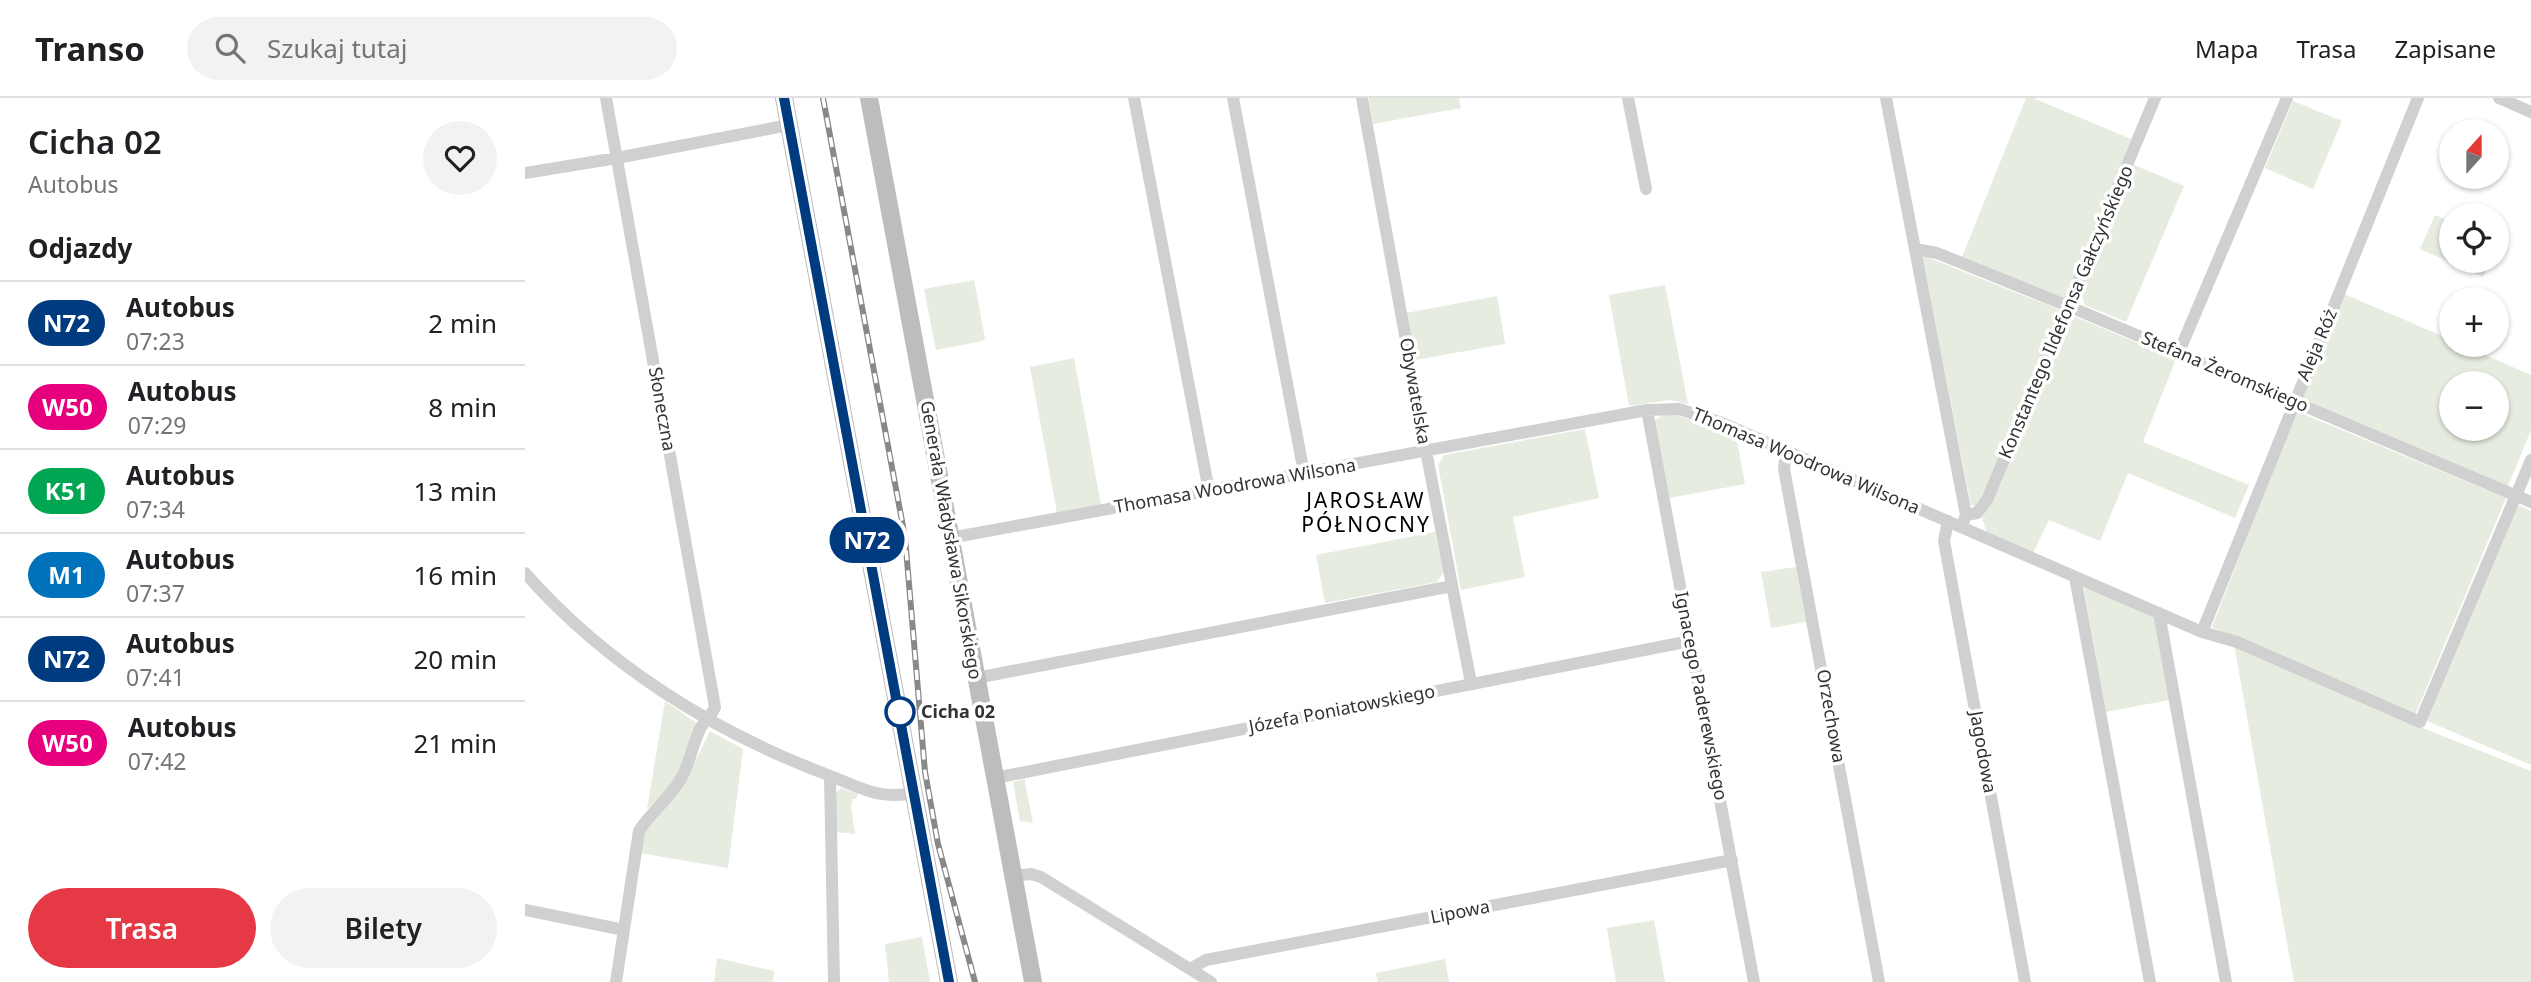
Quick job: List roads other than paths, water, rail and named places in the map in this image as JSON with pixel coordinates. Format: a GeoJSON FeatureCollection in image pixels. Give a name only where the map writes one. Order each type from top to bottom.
{"type":"FeatureCollection","features":[{"type":"Feature","properties":{"kind":"main road"},"geometry":{"type":"LineString","coordinates":[[784,98],[949,982]]}},
{"type":"Feature","properties":{"kind":"main road","name":"Generała Władysława Sikorskiego"},"geometry":{"type":"LineString","coordinates":[[869,98],[1033,982]]}},
{"type":"Feature","properties":{"kind":"street","name":"Słoneczna"},"geometry":{"type":"LineString","coordinates":[[606,98],[715,706],[708,718]]}},
{"type":"Feature","properties":{"kind":"street"},"geometry":{"type":"LineString","coordinates":[[1134,98],[1209,491]]}},
{"type":"Feature","properties":{"kind":"street"},"geometry":{"type":"LineString","coordinates":[[1233,98],[1304,473]]}},
{"type":"Feature","properties":{"kind":"street","name":"Obywatelska"},"geometry":{"type":"LineString","coordinates":[[1361,98],[1471,684]]}},
{"type":"Feature","properties":{"kind":"street"},"geometry":{"type":"LineString","coordinates":[[1628,98],[1646,189]]}},
{"type":"Feature","properties":{"kind":"street"},"geometry":{"type":"LineString","coordinates":[[1886,98],[1916,249],[1964,521]]}},
{"type":"Feature","properties":{"kind":"street","name":"Konstantego Ildefonsa Gałczyńskiego"},"geometry":{"type":"LineString","coordinates":[[1964,521],[1977,513],[1987,500],[2155,98]]}},
{"type":"Feature","properties":{"kind":"street"},"geometry":{"type":"LineString","coordinates":[[2179,352],[2287,98]]}},
{"type":"Feature","properties":{"kind":"street","name":"Aleja Róż"},"geometry":{"type":"LineString","coordinates":[[2202,632],[2418,98]]}},
{"type":"Feature","properties":{"kind":"street"},"geometry":{"type":"LineString","coordinates":[[2499,98],[2531,112]]}},
{"type":"Feature","properties":{"kind":"street"},"geometry":{"type":"LineString","coordinates":[[525,173],[789,124]]}},
{"type":"Feature","properties":{"kind":"street","name":"Stefana Żeromskiego"},"geometry":{"type":"LineString","coordinates":[[1916,249],[1937,253],[2068,306],[2531,502]]}},
{"type":"Feature","properties":{"kind":"street","name":"Thomasa Woodrowa Wilsona"},"geometry":{"type":"LineString","coordinates":[[950,538],[1647,410],[1679,409],[1699,414],[1786,450],[1948,521],[1964,521],[2075,576],[2202,632],[2237,642],[2420,722],[2516,496]]}},
{"type":"Feature","properties":{"kind":"street","name":"Ignacego Paderewskiego"},"geometry":{"type":"LineString","coordinates":[[1647,410],[1754,982]]}},
{"type":"Feature","properties":{"kind":"street","name":"Orzechowa"},"geometry":{"type":"LineString","coordinates":[[1786,450],[1784,469],[1879,982]]}},
{"type":"Feature","properties":{"kind":"street"},"geometry":{"type":"LineString","coordinates":[[2516,496],[2531,460]]}},
{"type":"Feature","properties":{"kind":"street","name":"Jagodowa"},"geometry":{"type":"LineString","coordinates":[[1948,521],[1944,541],[2025,982]]}},
{"type":"Feature","properties":{"kind":"street"},"geometry":{"type":"LineString","coordinates":[[525,573],[569,620],[609,654],[708,718],[771,752],[880,795],[915,793]]}},
{"type":"Feature","properties":{"kind":"street"},"geometry":{"type":"LineString","coordinates":[[2075,576],[2150,982]]}},
{"type":"Feature","properties":{"kind":"street"},"geometry":{"type":"LineString","coordinates":[[976,678],[1452,586]]}},
{"type":"Feature","properties":{"kind":"street"},"geometry":{"type":"LineString","coordinates":[[2159,612],[2226,982]]}},
{"type":"Feature","properties":{"kind":"street","name":"Józefa Poniatowskiego"},"geometry":{"type":"LineString","coordinates":[[995,778],[1690,641]]}},
{"type":"Feature","properties":{"kind":"street"},"geometry":{"type":"LineString","coordinates":[[616,982],[639,831],[648,816],[661,805],[681,779],[701,726],[708,718]]}},
{"type":"Feature","properties":{"kind":"street"},"geometry":{"type":"LineString","coordinates":[[829,776],[834,982]]}},
{"type":"Feature","properties":{"kind":"street","name":"Lipowa"},"geometry":{"type":"LineString","coordinates":[[1190,969],[1206,960],[1732,860]]}},
{"type":"Feature","properties":{"kind":"street"},"geometry":{"type":"LineString","coordinates":[[1013,876],[1031,874],[1041,877],[1211,982]]}},
{"type":"Feature","properties":{"kind":"street"},"geometry":{"type":"LineString","coordinates":[[525,910],[624,930]]}},
{"type":"Feature","properties":{"kind":"railway"},"geometry":{"type":"LineString","coordinates":[[823,98],[905,537],[925,772],[938,844],[975,982]]}},
{"type":"Feature","properties":{"kind":"place","name":"Cicha 02"},"geometry":{"type":"Point","coordinates":[900,712]}},
{"type":"Feature","properties":{"kind":"district","name":"JAROSŁAW PÓŁNOCNY"},"geometry":{"type":"Point","coordinates":[1366,513]}}]}
